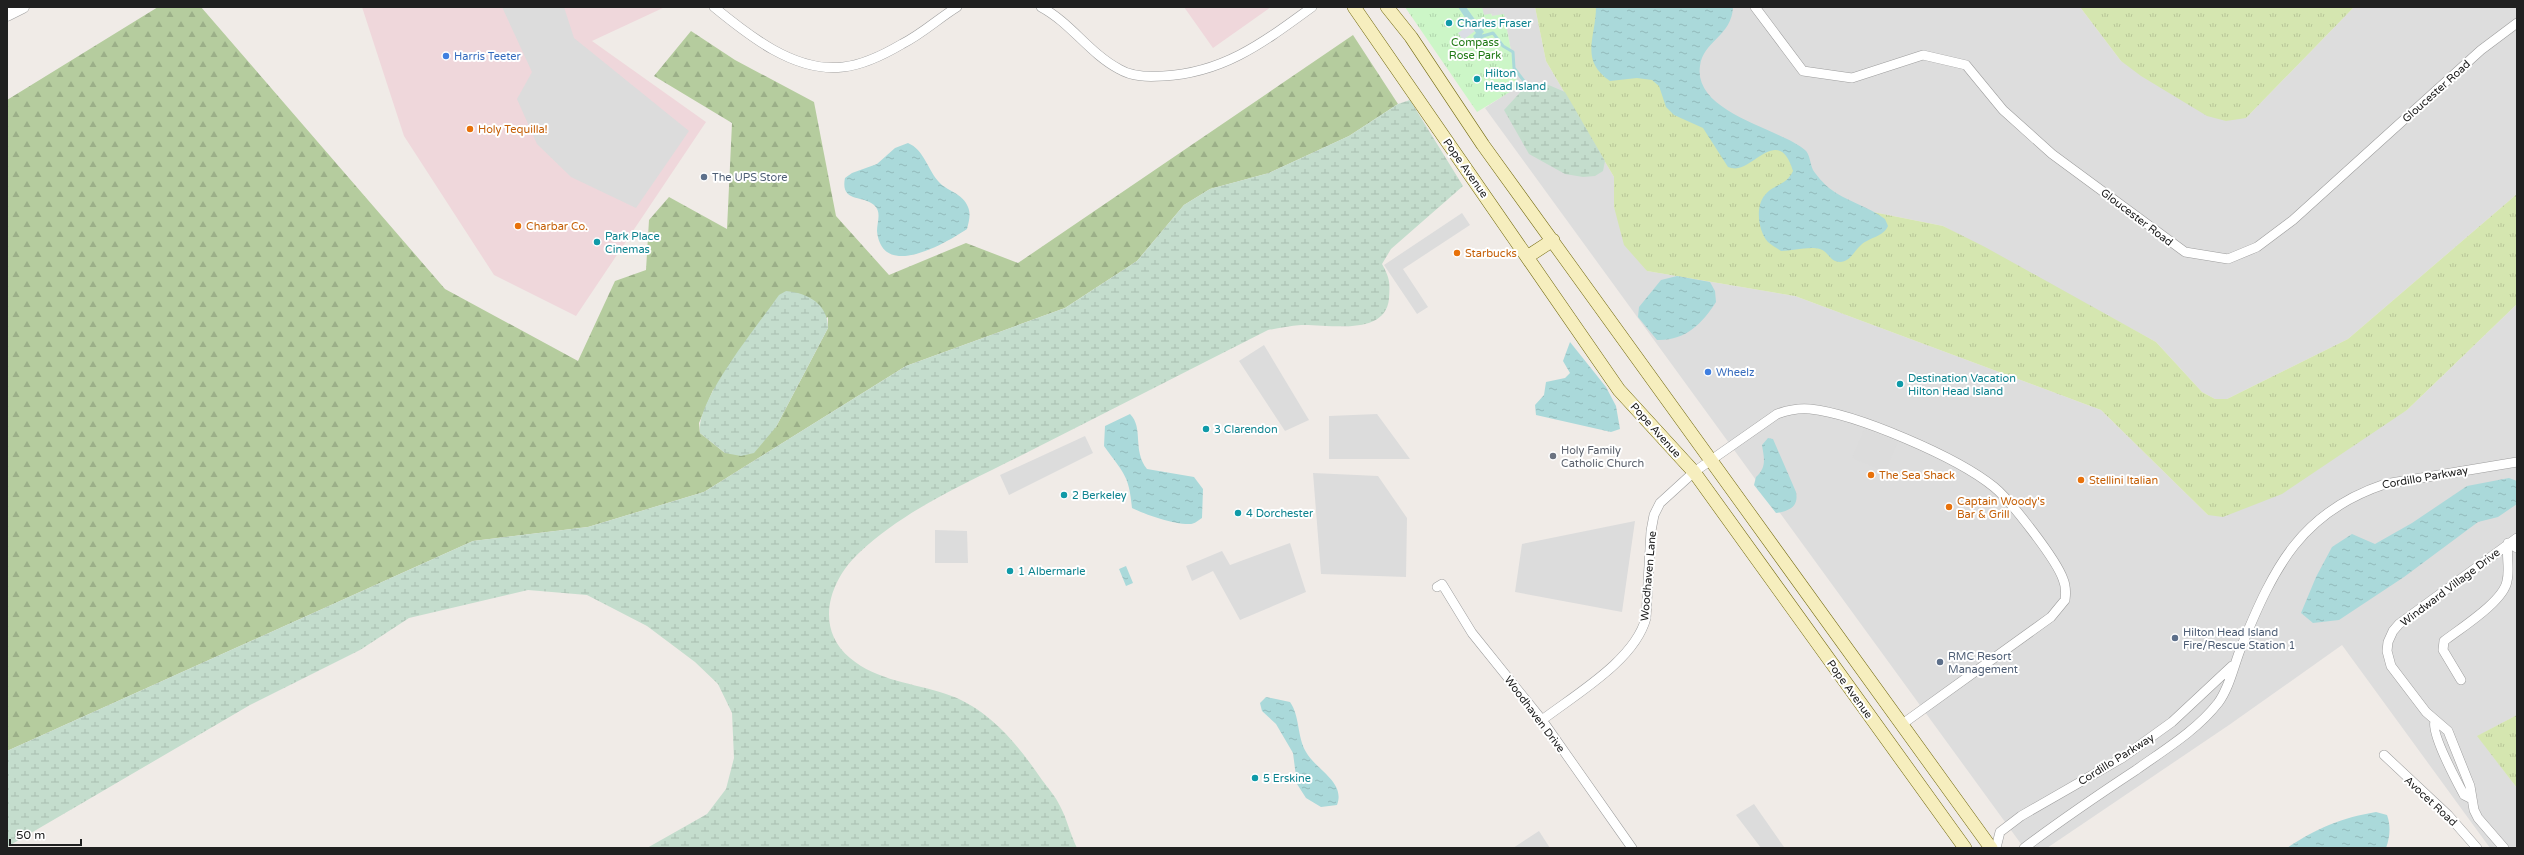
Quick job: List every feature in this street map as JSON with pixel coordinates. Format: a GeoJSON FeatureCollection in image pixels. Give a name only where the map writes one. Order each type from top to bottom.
{"type":"FeatureCollection","features":[{"type":"Feature","properties":{"kind":"main road","name":"Pope Avenue"},"geometry":{"type":"LineString","coordinates":[[1354,7],[1619,390],[1694,472],[1965,848]]}},
{"type":"Feature","properties":{"kind":"main road","name":"Pope Avenue"},"geometry":{"type":"LineString","coordinates":[[1387,7],[1411,37],[1483,146],[1554,240],[1901,725],[1991,848]]}},
{"type":"Feature","properties":{"kind":"main road"},"geometry":{"type":"LineString","coordinates":[[1527,257],[1554,240]]}},
{"type":"Feature","properties":{"kind":"street"},"geometry":{"type":"LineString","coordinates":[[7,15],[23,7]]}},
{"type":"Feature","properties":{"kind":"street"},"geometry":{"type":"LineString","coordinates":[[714,7],[776,51],[814,65],[832,67],[852,65],[903,44],[958,7]]}},
{"type":"Feature","properties":{"kind":"street"},"geometry":{"type":"LineString","coordinates":[[1041,7],[1068,25],[1094,51],[1120,70],[1151,77],[1190,74],[1213,68],[1238,56],[1312,7]]}},
{"type":"Feature","properties":{"kind":"street","name":"Gloucester Road"},"geometry":{"type":"LineString","coordinates":[[1755,7],[1803,71],[1852,78],[1923,55],[1966,65],[2003,110],[2052,154],[2185,252],[2228,259],[2257,247],[2293,220],[2481,50],[2517,23]]}},
{"type":"Feature","properties":{"kind":"street","name":"Woodhaven Lane"},"geometry":{"type":"LineString","coordinates":[[1542,720],[1608,669],[1632,647],[1643,631],[1646,618],[1654,516],[1666,495],[1694,472],[1712,462],[1777,414],[1788,410],[1808,409],[1828,412],[1905,439],[1979,476],[2005,498],[2041,543],[2063,578],[2065,600],[2059,609],[1901,725]]}},
{"type":"Feature","properties":{"kind":"street","name":"Cordillo Parkway"},"geometry":{"type":"LineString","coordinates":[[2024,848],[2182,738],[2217,704],[2226,691],[2235,663],[2256,613],[2284,559],[2302,533],[2324,514],[2368,489],[2385,484],[2517,462]]}},
{"type":"Feature","properties":{"kind":"street","name":"Windward Village Drive"},"geometry":{"type":"LineString","coordinates":[[2504,848],[2478,818],[2470,798],[2470,786],[2448,731],[2435,721],[2408,691],[2392,666],[2388,651],[2393,631],[2517,538]]}},
{"type":"Feature","properties":{"kind":"street"},"geometry":{"type":"LineString","coordinates":[[2461,680],[2443,650],[2444,641],[2493,604],[2512,582],[2506,555],[2508,544],[2517,548]]}},
{"type":"Feature","properties":{"kind":"street","name":"Woodhaven Drive"},"geometry":{"type":"LineString","coordinates":[[1437,587],[1442,584],[1472,633],[1542,720],[1632,848]]}},
{"type":"Feature","properties":{"kind":"street","name":"Cordillo Parkway"},"geometry":{"type":"LineString","coordinates":[[1996,848],[2000,832],[2021,816],[2122,758],[2172,722],[2204,695],[2235,663]]}},
{"type":"Feature","properties":{"kind":"street","name":"Windward Village Drive"},"geometry":{"type":"LineString","coordinates":[[2435,721],[2433,726],[2439,743],[2464,795],[2470,798]]}},
{"type":"Feature","properties":{"kind":"street","name":"Avocet Road"},"geometry":{"type":"LineString","coordinates":[[2384,756],[2448,815],[2477,848]]}},
{"type":"Feature","properties":{"kind":"shaded area"},"geometry":{"type":"Polygon","coordinates":[[[362,7],[665,7],[592,41],[706,122],[576,316],[494,275],[404,136],[362,7]]]}},
{"type":"Feature","properties":{"kind":"shaded area"},"geometry":{"type":"Polygon","coordinates":[[[502,7],[564,7],[574,38],[689,131],[636,208],[571,177],[537,144],[517,99],[532,72],[502,7]]]}},
{"type":"Feature","properties":{"kind":"shaded area"},"geometry":{"type":"Polygon","coordinates":[[[1184,7],[1271,7],[1213,48],[1184,7]]]}},
{"type":"Feature","properties":{"kind":"shaded area"},"geometry":{"type":"Polygon","coordinates":[[[1482,7],[1493,7],[1494,13],[1484,15],[1482,7]]]}},
{"type":"Feature","properties":{"kind":"shaded area"},"geometry":{"type":"Polygon","coordinates":[[[1489,7],[1535,7],[1546,61],[1614,177],[1614,207],[1647,271],[1795,296],[2101,410],[2208,515],[2407,410],[2517,304],[2517,715],[2478,736],[2517,788],[2517,848],[2490,848],[2342,645],[2229,725],[2047,848],[2024,848],[1485,108],[1518,86],[1504,15],[1492,16],[1489,7]]]}},
{"type":"Feature","properties":{"kind":"shaded area"},"geometry":{"type":"Polygon","coordinates":[[[1678,7],[2080,7],[2121,61],[2246,118],[2354,7],[2517,7],[2517,194],[2348,339],[2227,399],[2215,399],[2202,392],[2156,342],[1943,226],[1813,200],[1680,94],[1678,7]]]}},
{"type":"Feature","properties":{"kind":"shaded area"},"geometry":{"type":"Polygon","coordinates":[[[1468,26],[1475,31],[1463,40],[1458,33],[1468,26]]]}},
{"type":"Feature","properties":{"kind":"shaded area"},"geometry":{"type":"Polygon","coordinates":[[[1462,213],[1470,225],[1403,269],[1428,307],[1417,314],[1384,265],[1462,213]]]}},
{"type":"Feature","properties":{"kind":"shaded area"},"geometry":{"type":"Polygon","coordinates":[[[1264,345],[1309,420],[1285,431],[1239,361],[1264,345]]]}},
{"type":"Feature","properties":{"kind":"shaded area"},"geometry":{"type":"Polygon","coordinates":[[[1377,414],[1410,459],[1329,459],[1329,416],[1377,414]]]}},
{"type":"Feature","properties":{"kind":"shaded area"},"geometry":{"type":"Polygon","coordinates":[[[1864,429],[1898,442],[1885,472],[1852,458],[1864,429]]]}},
{"type":"Feature","properties":{"kind":"shaded area"},"geometry":{"type":"Polygon","coordinates":[[[1085,436],[1093,453],[1009,495],[1000,475],[1085,436]]]}},
{"type":"Feature","properties":{"kind":"shaded area"},"geometry":{"type":"Polygon","coordinates":[[[1313,473],[1378,476],[1407,518],[1406,577],[1321,574],[1313,473]]]}},
{"type":"Feature","properties":{"kind":"shaded area"},"geometry":{"type":"Polygon","coordinates":[[[1635,521],[1622,612],[1515,592],[1522,544],[1635,521]]]}},
{"type":"Feature","properties":{"kind":"shaded area"},"geometry":{"type":"Polygon","coordinates":[[[935,530],[967,531],[968,563],[935,563],[935,530]]]}},
{"type":"Feature","properties":{"kind":"shaded area"},"geometry":{"type":"Polygon","coordinates":[[[1290,543],[1306,592],[1240,620],[1213,571],[1192,581],[1186,566],[1222,551],[1230,565],[1290,543]]]}},
{"type":"Feature","properties":{"kind":"shaded area"},"geometry":{"type":"Polygon","coordinates":[[[1754,804],[1784,848],[1761,848],[1736,815],[1754,804]]]}},
{"type":"Feature","properties":{"kind":"shaded area"},"geometry":{"type":"Polygon","coordinates":[[[1539,831],[1550,848],[1513,848],[1539,831]]]}},
{"type":"Feature","properties":{"kind":"green space"},"geometry":{"type":"Polygon","coordinates":[[[158,7],[201,7],[445,289],[578,361],[615,281],[646,270],[649,220],[669,197],[727,229],[732,123],[654,76],[691,31],[735,60],[814,102],[836,216],[889,275],[966,243],[1018,263],[1353,35],[1398,104],[1349,136],[1269,173],[1210,189],[1184,205],[1137,261],[1065,308],[906,366],[704,492],[588,527],[473,541],[7,751],[7,100],[158,7]],[[828,317],[713,390],[699,423],[700,433],[725,453],[776,427],[828,328],[828,317]]]}},
{"type":"Feature","properties":{"kind":"green space","name":"Compass Rose Park"},"geometry":{"type":"Polygon","coordinates":[[[1405,7],[1489,7],[1492,16],[1504,14],[1518,87],[1477,112],[1405,7]]]}},
{"type":"Feature","properties":{"kind":"green space"},"geometry":{"type":"Polygon","coordinates":[[[1535,7],[1678,7],[1680,94],[1793,147],[1813,200],[1943,226],[1985,247],[2156,342],[2202,392],[2215,399],[2227,399],[2348,339],[2517,194],[2517,304],[2407,410],[2282,494],[2223,517],[2208,515],[2101,410],[1795,296],[1647,271],[1624,245],[1614,207],[1614,177],[1546,61],[1535,7]]]}},
{"type":"Feature","properties":{"kind":"green space"},"geometry":{"type":"Polygon","coordinates":[[[2080,7],[2354,7],[2246,118],[2226,121],[2207,116],[2141,76],[2121,61],[2080,7]]]}},
{"type":"Feature","properties":{"kind":"green space"},"geometry":{"type":"Polygon","coordinates":[[[1544,83],[1565,92],[1605,161],[1603,171],[1595,176],[1583,177],[1565,174],[1529,154],[1504,110],[1527,85],[1544,83]]]}},
{"type":"Feature","properties":{"kind":"green space"},"geometry":{"type":"Polygon","coordinates":[[[1410,100],[1463,186],[1391,249],[1382,264],[1389,281],[1389,299],[1385,311],[1377,319],[1367,324],[1354,326],[1301,325],[1268,330],[961,485],[918,509],[878,536],[849,563],[840,576],[830,604],[829,619],[832,633],[839,646],[850,658],[872,672],[884,677],[946,694],[976,708],[989,718],[1023,754],[1054,796],[1062,811],[1077,848],[647,848],[707,814],[726,789],[734,758],[732,713],[718,684],[695,662],[647,626],[587,595],[528,590],[409,618],[360,650],[250,705],[7,847],[7,751],[473,541],[588,527],[704,492],[906,366],[1065,308],[1137,261],[1184,205],[1210,189],[1269,173],[1349,136],[1398,104],[1410,100]]]}},
{"type":"Feature","properties":{"kind":"green space"},"geometry":{"type":"Polygon","coordinates":[[[786,291],[809,297],[821,306],[825,312],[828,328],[776,427],[754,453],[741,456],[725,453],[700,433],[701,419],[707,402],[730,363],[744,343],[779,295],[786,291]]]}},
{"type":"Feature","properties":{"kind":"green space"},"geometry":{"type":"Polygon","coordinates":[[[2517,715],[2517,788],[2477,736],[2517,715]]]}},
{"type":"Feature","properties":{"kind":"water"},"geometry":{"type":"Polygon","coordinates":[[[1458,7],[1466,7],[1476,21],[1470,25],[1458,7]]]}},
{"type":"Feature","properties":{"kind":"water"},"geometry":{"type":"Polygon","coordinates":[[[1596,7],[1733,7],[1728,25],[1706,50],[1702,57],[1700,66],[1701,82],[1710,96],[1723,107],[1740,117],[1793,142],[1805,150],[1808,154],[1813,170],[1829,188],[1835,193],[1871,210],[1885,219],[1888,226],[1886,230],[1880,235],[1861,245],[1852,256],[1843,262],[1837,262],[1826,252],[1820,249],[1811,248],[1781,251],[1769,243],[1762,232],[1760,225],[1760,205],[1768,191],[1787,180],[1793,171],[1788,158],[1781,152],[1775,150],[1767,152],[1738,168],[1728,167],[1703,128],[1674,115],[1666,107],[1659,86],[1652,80],[1637,78],[1610,81],[1600,73],[1592,56],[1591,47],[1596,7]]]}},
{"type":"Feature","properties":{"kind":"water"},"geometry":{"type":"Polygon","coordinates":[[[1478,24],[1484,32],[1482,34],[1484,37],[1477,42],[1473,36],[1476,33],[1472,27],[1478,24]]]}},
{"type":"Feature","properties":{"kind":"water"},"geometry":{"type":"Polygon","coordinates":[[[908,143],[922,155],[938,181],[966,202],[970,215],[967,229],[931,249],[916,254],[902,256],[890,254],[881,246],[877,231],[878,211],[874,205],[849,195],[844,186],[845,178],[852,173],[877,164],[895,148],[908,143]]]}},
{"type":"Feature","properties":{"kind":"water"},"geometry":{"type":"Polygon","coordinates":[[[1677,276],[1710,282],[1715,291],[1716,302],[1699,324],[1692,330],[1676,338],[1657,340],[1638,317],[1639,307],[1661,280],[1677,276]]]}},
{"type":"Feature","properties":{"kind":"water"},"geometry":{"type":"Polygon","coordinates":[[[1570,342],[1606,387],[1616,406],[1620,429],[1611,432],[1536,415],[1535,405],[1544,395],[1546,382],[1565,378],[1570,373],[1563,361],[1570,342]]]}},
{"type":"Feature","properties":{"kind":"water"},"geometry":{"type":"Polygon","coordinates":[[[1130,414],[1134,420],[1138,433],[1140,454],[1147,469],[1194,477],[1203,489],[1202,518],[1196,522],[1192,524],[1185,524],[1169,521],[1145,514],[1132,508],[1129,488],[1124,474],[1104,446],[1105,426],[1130,414]]]}},
{"type":"Feature","properties":{"kind":"water"},"geometry":{"type":"Polygon","coordinates":[[[1768,438],[1773,439],[1797,497],[1792,507],[1785,511],[1776,513],[1754,485],[1756,477],[1762,470],[1764,462],[1762,445],[1768,438]]]}},
{"type":"Feature","properties":{"kind":"water"},"geometry":{"type":"Polygon","coordinates":[[[2509,478],[2517,481],[2517,504],[2498,517],[2478,522],[2404,577],[2339,620],[2313,623],[2301,613],[2316,577],[2332,547],[2352,534],[2375,544],[2412,523],[2467,486],[2509,478]]]}},
{"type":"Feature","properties":{"kind":"water"},"geometry":{"type":"Polygon","coordinates":[[[1126,566],[1133,583],[1126,586],[1119,569],[1126,566]]]}},
{"type":"Feature","properties":{"kind":"water"},"geometry":{"type":"Polygon","coordinates":[[[1266,697],[1290,702],[1306,752],[1334,783],[1337,789],[1339,797],[1337,805],[1321,807],[1306,798],[1297,784],[1293,753],[1276,724],[1262,711],[1260,703],[1266,697]]]}},
{"type":"Feature","properties":{"kind":"water"},"geometry":{"type":"Polygon","coordinates":[[[2376,812],[2387,815],[2390,832],[2386,848],[2287,848],[2319,829],[2352,817],[2376,812]]]}},
{"type":"Feature","properties":{"kind":"waterway"},"geometry":{"type":"LineString","coordinates":[[1483,36],[1493,33],[1503,46],[1513,52],[1514,68],[1527,85]]}},
{"type":"Feature","properties":{"kind":"place","name":"Charles Fraser"},"geometry":{"type":"Point","coordinates":[1449,23]}},
{"type":"Feature","properties":{"kind":"place","name":"Harris Teeter"},"geometry":{"type":"Point","coordinates":[446,56]}},
{"type":"Feature","properties":{"kind":"place","name":"Hilton Head Island"},"geometry":{"type":"Point","coordinates":[1477,79]}},
{"type":"Feature","properties":{"kind":"place","name":"Holy Tequilla!"},"geometry":{"type":"Point","coordinates":[470,129]}},
{"type":"Feature","properties":{"kind":"place","name":"The UPS Store"},"geometry":{"type":"Point","coordinates":[704,177]}},
{"type":"Feature","properties":{"kind":"place","name":"Charbar Co."},"geometry":{"type":"Point","coordinates":[518,226]}},
{"type":"Feature","properties":{"kind":"place","name":"Park Place Cinemas"},"geometry":{"type":"Point","coordinates":[597,242]}},
{"type":"Feature","properties":{"kind":"place","name":"Starbucks"},"geometry":{"type":"Point","coordinates":[1457,253]}},
{"type":"Feature","properties":{"kind":"place","name":"Wheelz"},"geometry":{"type":"Point","coordinates":[1708,372]}},
{"type":"Feature","properties":{"kind":"place","name":"Destination Vacation Hilton Head Island"},"geometry":{"type":"Point","coordinates":[1900,384]}},
{"type":"Feature","properties":{"kind":"place","name":"3 Clarendon"},"geometry":{"type":"Point","coordinates":[1206,429]}},
{"type":"Feature","properties":{"kind":"place","name":"Holy Family Catholic Church"},"geometry":{"type":"Point","coordinates":[1553,456]}},
{"type":"Feature","properties":{"kind":"place","name":"The Sea Shack"},"geometry":{"type":"Point","coordinates":[1871,475]}},
{"type":"Feature","properties":{"kind":"place","name":"Stellini Italian"},"geometry":{"type":"Point","coordinates":[2081,480]}},
{"type":"Feature","properties":{"kind":"place","name":"2 Berkeley"},"geometry":{"type":"Point","coordinates":[1064,495]}},
{"type":"Feature","properties":{"kind":"place","name":"Captain Woody's Bar & Grill"},"geometry":{"type":"Point","coordinates":[1949,507]}},
{"type":"Feature","properties":{"kind":"place","name":"4 Dorchester"},"geometry":{"type":"Point","coordinates":[1238,513]}},
{"type":"Feature","properties":{"kind":"place","name":"1 Albermarle"},"geometry":{"type":"Point","coordinates":[1010,571]}},
{"type":"Feature","properties":{"kind":"place","name":"Hilton Head Island Fire/Rescue Station 1"},"geometry":{"type":"Point","coordinates":[2175,638]}},
{"type":"Feature","properties":{"kind":"place","name":"RMC Resort Management"},"geometry":{"type":"Point","coordinates":[1940,662]}},
{"type":"Feature","properties":{"kind":"place","name":"5 Erskine"},"geometry":{"type":"Point","coordinates":[1255,778]}}]}
